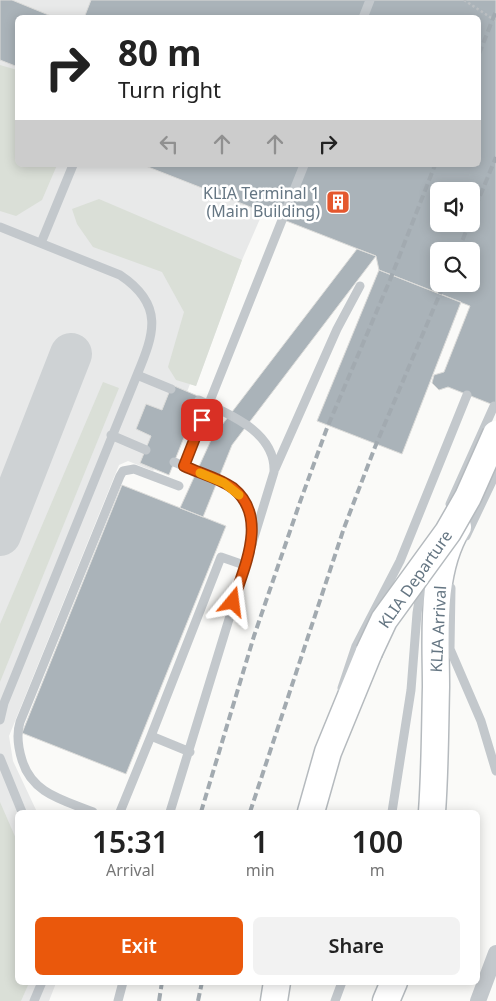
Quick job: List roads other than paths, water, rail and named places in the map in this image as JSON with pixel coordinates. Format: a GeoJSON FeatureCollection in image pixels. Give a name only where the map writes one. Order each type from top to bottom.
{"type":"FeatureCollection","features":[{"type":"Feature","properties":{"kind":"main road","name":"KLIA Departure"},"geometry":{"type":"LineString","coordinates":[[312,810],[328,752],[384,620],[448,532],[468,498],[496,434]]}},
{"type":"Feature","properties":{"kind":"main road","name":"KLIA Arrival"},"geometry":{"type":"LineString","coordinates":[[432,810],[436,621],[442,566],[454,535],[481,491],[496,460]]}},
{"type":"Feature","properties":{"kind":"main road"},"geometry":{"type":"LineString","coordinates":[[274,1001],[276,985]]}},
{"type":"Feature","properties":{"kind":"main road"},"geometry":{"type":"LineString","coordinates":[[386,1001],[393,985]]}},
{"type":"Feature","properties":{"kind":"street"},"geometry":{"type":"LineString","coordinates":[[478,1001],[496,953]]}},
{"type":"Feature","properties":{"kind":"lane"},"geometry":{"type":"LineString","coordinates":[[364,15],[370,0]]}},
{"type":"Feature","properties":{"kind":"lane"},"geometry":{"type":"LineString","coordinates":[[40,243],[72,167]]}},
{"type":"Feature","properties":{"kind":"lane"},"geometry":{"type":"LineString","coordinates":[[184,466],[303,167]]}},
{"type":"Feature","properties":{"kind":"lane"},"geometry":{"type":"LineString","coordinates":[[0,227],[120,275],[132,283],[142,294],[149,307],[153,331],[137,375],[4,703],[0,720]]}},
{"type":"Feature","properties":{"kind":"lane"},"geometry":{"type":"LineString","coordinates":[[171,810],[190,752],[244,565],[260,522],[274,472],[337,329],[360,286]]}},
{"type":"Feature","properties":{"kind":"lane"},"geometry":{"type":"LineString","coordinates":[[137,375],[171,389]]}},
{"type":"Feature","properties":{"kind":"lane"},"geometry":{"type":"LineString","coordinates":[[328,752],[346,672],[369,619],[400,561],[467,395]]}},
{"type":"Feature","properties":{"kind":"lane"},"geometry":{"type":"LineString","coordinates":[[199,400],[229,414],[259,436],[270,449],[275,464],[274,472]]}},
{"type":"Feature","properties":{"kind":"lane"},"geometry":{"type":"LineString","coordinates":[[392,810],[411,690],[421,588],[426,565],[443,520],[494,406]]}},
{"type":"Feature","properties":{"kind":"lane"},"geometry":{"type":"LineString","coordinates":[[112,436],[146,450]]}},
{"type":"Feature","properties":{"kind":"lane"},"geometry":{"type":"LineString","coordinates":[[174,462],[224,483],[240,495],[247,504],[253,521],[252,541]]}},
{"type":"Feature","properties":{"kind":"lane"},"geometry":{"type":"LineString","coordinates":[[88,810],[48,794],[33,782],[24,766],[18,748],[17,735],[20,722],[123,471],[134,469],[179,486]]}},
{"type":"Feature","properties":{"kind":"lane"},"geometry":{"type":"LineString","coordinates":[[496,473],[451,565],[450,649],[481,721],[496,772]]}},
{"type":"Feature","properties":{"kind":"lane"},"geometry":{"type":"LineString","coordinates":[[121,810],[152,736],[221,557],[244,565]]}},
{"type":"Feature","properties":{"kind":"lane"},"geometry":{"type":"LineString","coordinates":[[152,736],[190,752]]}},
{"type":"Feature","properties":{"kind":"lane"},"geometry":{"type":"LineString","coordinates":[[0,758],[21,810]]}},
{"type":"Feature","properties":{"kind":"lane"},"geometry":{"type":"LineString","coordinates":[[34,1001],[41,985]]}},
{"type":"Feature","properties":{"kind":"lane"},"geometry":{"type":"LineString","coordinates":[[118,1001],[122,985]]}},
{"type":"Feature","properties":{"kind":"lane"},"geometry":{"type":"LineString","coordinates":[[335,1001],[341,985]]}},
{"type":"Feature","properties":{"kind":"railway"},"geometry":{"type":"LineString","coordinates":[[481,49],[496,11]]}},
{"type":"Feature","properties":{"kind":"railway"},"geometry":{"type":"LineString","coordinates":[[480,196],[496,157]]}},
{"type":"Feature","properties":{"kind":"railway"},"geometry":{"type":"LineString","coordinates":[[202,810],[254,636],[300,502],[327,428],[390,280],[434,167]]}},
{"type":"Feature","properties":{"kind":"railway"},"geometry":{"type":"LineString","coordinates":[[462,242],[466,232]]}},
{"type":"Feature","properties":{"kind":"railway"},"geometry":{"type":"LineString","coordinates":[[251,810],[344,528],[375,447],[441,292]]}},
{"type":"Feature","properties":{"kind":"railway"},"geometry":{"type":"LineString","coordinates":[[159,1001],[162,985]]}},
{"type":"Feature","properties":{"kind":"railway"},"geometry":{"type":"LineString","coordinates":[[198,1001],[201,985]]}},
{"type":"Feature","properties":{"kind":"place","name":"KLIA Terminal 1 (Main Building)"},"geometry":{"type":"Point","coordinates":[338,202]}}]}
